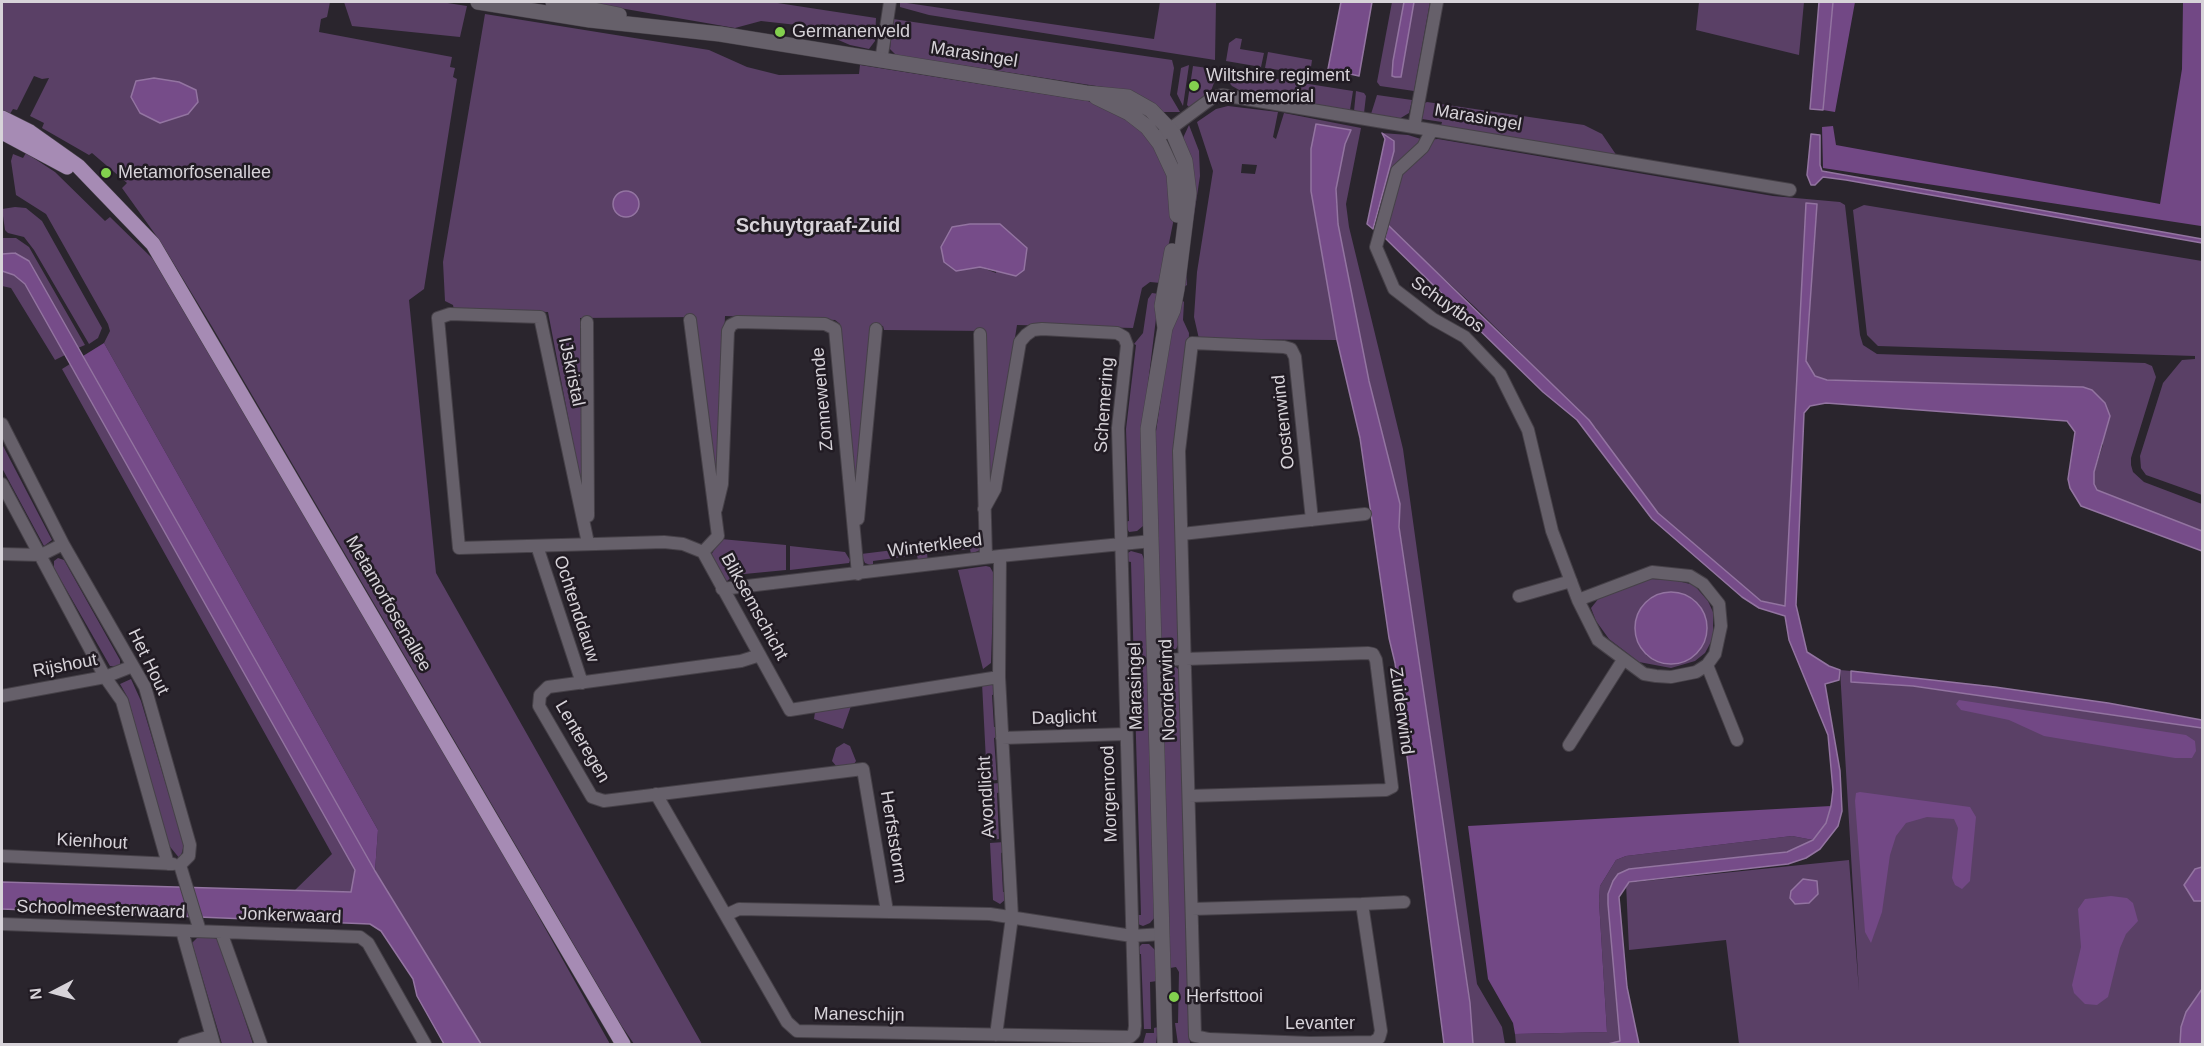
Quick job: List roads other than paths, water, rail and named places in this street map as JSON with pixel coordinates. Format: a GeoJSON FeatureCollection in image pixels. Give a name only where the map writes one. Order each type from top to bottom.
{"type":"FeatureCollection","features":[{"type":"Feature","properties":{"kind":"main road","name":"Metamorfosenallee"},"geometry":{"type":"LineString","coordinates":[[2,118],[57,149],[107,193],[153,244],[623,1044]]}},
{"type":"Feature","properties":{"kind":"main road","name":"Metamorfosenallee"},"geometry":{"type":"LineString","coordinates":[[2,132],[52,158],[107,193]]}},
{"type":"Feature","properties":{"kind":"street","name":"Marasingel"},"geometry":{"type":"LineString","coordinates":[[478,2],[590,20],[678,29],[1086,93],[1128,97],[1151,110],[1170,129],[1185,161],[1189,193],[1177,289],[1173,310],[1165,328],[1148,429],[1165,1044]]}},
{"type":"Feature","properties":{"kind":"street","name":"Marasingel"},"geometry":{"type":"LineString","coordinates":[[553,2],[678,29]]}},
{"type":"Feature","properties":{"kind":"street"},"geometry":{"type":"LineString","coordinates":[[881,60],[890,2]]}},
{"type":"Feature","properties":{"kind":"street"},"geometry":{"type":"LineString","coordinates":[[1414,127],[1437,2]]}},
{"type":"Feature","properties":{"kind":"street","name":"Marasingel"},"geometry":{"type":"LineString","coordinates":[[1086,93],[1129,113],[1147,127],[1157,140],[1174,174],[1178,194],[1174,241],[1162,306],[1165,328]]}},
{"type":"Feature","properties":{"kind":"street","name":"Marasingel"},"geometry":{"type":"LineString","coordinates":[[1157,140],[1212,98],[1222,95],[1790,190]]}},
{"type":"Feature","properties":{"kind":"street","name":"Schuytbos"},"geometry":{"type":"LineString","coordinates":[[1432,130],[1423,147],[1397,171],[1376,248],[1394,290],[1433,319],[1465,337],[1500,374],[1528,430],[1552,531],[1578,600],[1598,640],[1644,674],[1671,677],[1696,672],[1707,665]]}},
{"type":"Feature","properties":{"kind":"street","name":"IJskristal"},"geometry":{"type":"LineString","coordinates":[[459,548],[438,318],[450,314],[540,317],[588,543]]}},
{"type":"Feature","properties":{"kind":"street","name":"Zonnewende"},"geometry":{"type":"LineString","coordinates":[[690,320],[718,536],[703,552]]}},
{"type":"Feature","properties":{"kind":"street","name":"Zonnewende"},"geometry":{"type":"LineString","coordinates":[[716,509],[722,484],[728,332],[731,325],[737,321],[825,324],[835,329],[858,574]]}},
{"type":"Feature","properties":{"kind":"street","name":"IJskristal"},"geometry":{"type":"LineString","coordinates":[[587,322],[588,543]]}},
{"type":"Feature","properties":{"kind":"street","name":"Zonnewende"},"geometry":{"type":"LineString","coordinates":[[855,541],[876,329]]}},
{"type":"Feature","properties":{"kind":"street","name":"Schemering"},"geometry":{"type":"LineString","coordinates":[[984,509],[995,489],[1020,342],[1033,330],[1042,329],[1118,333],[1124,337],[1127,345],[1118,428],[1121,542]]}},
{"type":"Feature","properties":{"kind":"street","name":"Schemering"},"geometry":{"type":"LineString","coordinates":[[980,334],[986,557]]}},
{"type":"Feature","properties":{"kind":"street","name":"Oostenwind"},"geometry":{"type":"LineString","coordinates":[[1192,343],[1284,346],[1291,350],[1295,357],[1312,520]]}},
{"type":"Feature","properties":{"kind":"street","name":"Noorderwind"},"geometry":{"type":"LineString","coordinates":[[1192,343],[1179,451],[1196,1036]]}},
{"type":"Feature","properties":{"kind":"street","name":"Het Hout"},"geometry":{"type":"LineString","coordinates":[[2,424],[63,544],[145,687],[190,845],[189,856],[174,864]]}},
{"type":"Feature","properties":{"kind":"street"},"geometry":{"type":"LineString","coordinates":[[2,484],[105,677],[122,701],[174,864],[186,884],[198,925]]}},
{"type":"Feature","properties":{"kind":"street"},"geometry":{"type":"LineString","coordinates":[[1182,534],[1365,514]]}},
{"type":"Feature","properties":{"kind":"street","name":"Winterkleed"},"geometry":{"type":"LineString","coordinates":[[722,589],[986,557],[1121,542],[1152,541]]}},
{"type":"Feature","properties":{"kind":"street","name":"Morgenrood"},"geometry":{"type":"LineString","coordinates":[[1121,542],[1135,1026],[1134,1033],[1124,1038]]}},
{"type":"Feature","properties":{"kind":"street","name":"Bliksemschicht"},"geometry":{"type":"LineString","coordinates":[[459,548],[588,543],[683,544],[703,552],[790,710],[999,677]]}},
{"type":"Feature","properties":{"kind":"street"},"geometry":{"type":"LineString","coordinates":[[2,554],[41,555],[63,544]]}},
{"type":"Feature","properties":{"kind":"street","name":"Ochtenddauw"},"geometry":{"type":"LineString","coordinates":[[537,546],[582,683]]}},
{"type":"Feature","properties":{"kind":"street","name":"Avondlicht"},"geometry":{"type":"LineString","coordinates":[[996,1035],[1012,917],[999,677],[1000,556]]}},
{"type":"Feature","properties":{"kind":"street"},"geometry":{"type":"LineString","coordinates":[[1578,600],[1652,572],[1690,576],[1703,584],[1714,596],[1721,615],[1720,638],[1715,654],[1707,665],[1737,740]]}},
{"type":"Feature","properties":{"kind":"street"},"geometry":{"type":"LineString","coordinates":[[1519,596],[1571,581]]}},
{"type":"Feature","properties":{"kind":"street","name":"Zuiderwind"},"geometry":{"type":"LineString","coordinates":[[1155,660],[1373,654],[1376,660],[1393,780],[1392,787],[1386,790],[1189,796]]}},
{"type":"Feature","properties":{"kind":"street","name":"Lenteregen"},"geometry":{"type":"LineString","coordinates":[[760,655],[741,661],[548,687],[540,695],[539,706],[592,797],[604,801],[863,769]]}},
{"type":"Feature","properties":{"kind":"street"},"geometry":{"type":"LineString","coordinates":[[1569,745],[1623,660]]}},
{"type":"Feature","properties":{"kind":"street","name":"Rijshout"},"geometry":{"type":"LineString","coordinates":[[2,696],[105,677],[133,666]]}},
{"type":"Feature","properties":{"kind":"street","name":"Daglicht"},"geometry":{"type":"LineString","coordinates":[[1002,738],[1126,734]]}},
{"type":"Feature","properties":{"kind":"street","name":"Herfststorm"},"geometry":{"type":"LineString","coordinates":[[863,769],[887,911]]}},
{"type":"Feature","properties":{"kind":"street","name":"Maneschijn"},"geometry":{"type":"LineString","coordinates":[[656,794],[787,1022],[797,1031],[1124,1038]]}},
{"type":"Feature","properties":{"kind":"street","name":"Kienhout"},"geometry":{"type":"LineString","coordinates":[[2,856],[174,864]]}},
{"type":"Feature","properties":{"kind":"street"},"geometry":{"type":"LineString","coordinates":[[1192,909],[1404,902]]}},
{"type":"Feature","properties":{"kind":"street","name":"Levanter"},"geometry":{"type":"LineString","coordinates":[[1196,1036],[1209,1039],[1310,1043],[1373,1042],[1379,1038],[1381,1031],[1362,904]]}},
{"type":"Feature","properties":{"kind":"street"},"geometry":{"type":"LineString","coordinates":[[726,915],[739,909],[887,911],[1012,917],[1132,936],[1162,934]]}},
{"type":"Feature","properties":{"kind":"street","name":"Schoolmeesterwaard"},"geometry":{"type":"LineString","coordinates":[[2,924],[182,931],[198,925]]}},
{"type":"Feature","properties":{"kind":"street","name":"Jonkerwaard"},"geometry":{"type":"LineString","coordinates":[[198,925],[221,932],[360,937],[368,943],[425,1044]]}},
{"type":"Feature","properties":{"kind":"street"},"geometry":{"type":"LineString","coordinates":[[182,931],[212,1040],[184,1044]]}},
{"type":"Feature","properties":{"kind":"street"},"geometry":{"type":"LineString","coordinates":[[221,932],[261,1044]]}},
{"type":"Feature","properties":{"kind":"place","name":"Germanenveld"},"geometry":{"type":"Point","coordinates":[780,32]}},
{"type":"Feature","properties":{"kind":"place","name":"Wiltshire regiment war memorial"},"geometry":{"type":"Point","coordinates":[1194,86]}},
{"type":"Feature","properties":{"kind":"place","name":"Metamorfosenallee"},"geometry":{"type":"Point","coordinates":[106,173]}},
{"type":"Feature","properties":{"kind":"place","name":"Herfsttooi"},"geometry":{"type":"Point","coordinates":[1174,997]}},
{"type":"Feature","properties":{"kind":"district","name":"Schuytgraaf-Zuid"},"geometry":{"type":"Point","coordinates":[818,226]}}]}
